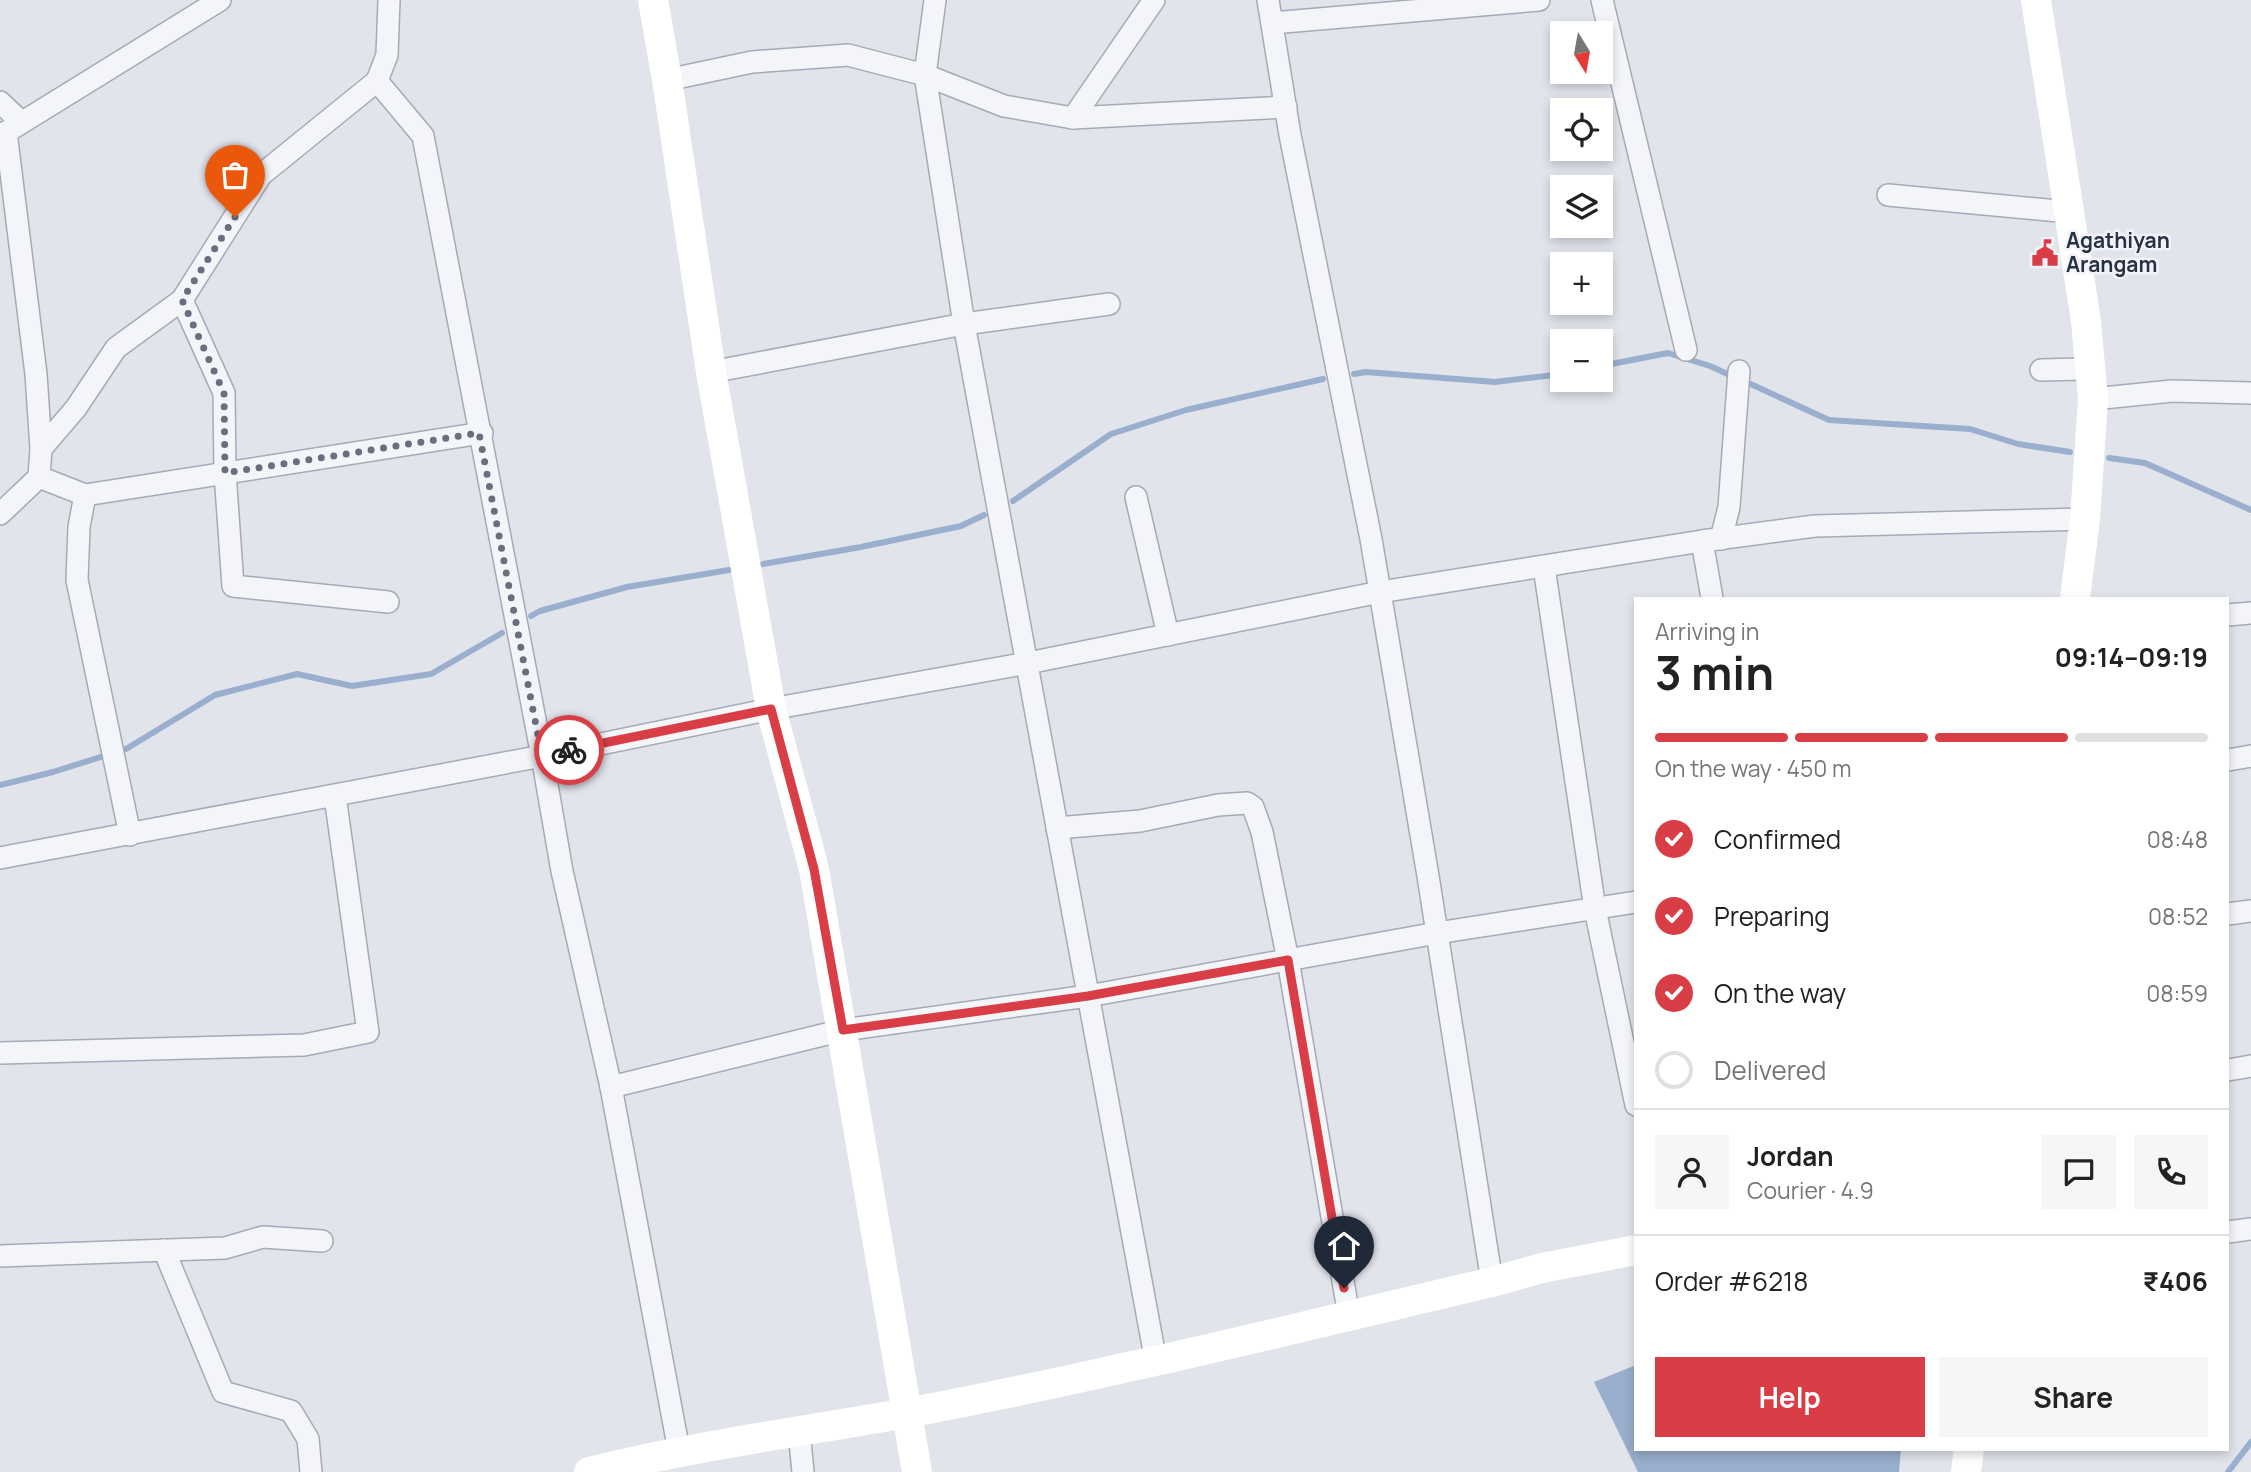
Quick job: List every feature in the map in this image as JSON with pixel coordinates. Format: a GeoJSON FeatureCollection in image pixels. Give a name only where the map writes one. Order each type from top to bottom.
{"type":"FeatureCollection","features":[{"type":"Feature","properties":{"kind":"street"},"geometry":{"type":"LineString","coordinates":[[9,130],[220,0]]}},
{"type":"Feature","properties":{"kind":"street"},"geometry":{"type":"LineString","coordinates":[[41,449],[76,408],[116,348],[182,300],[261,175],[377,81],[387,55],[389,0]]}},
{"type":"Feature","properties":{"kind":"street"},"geometry":{"type":"LineString","coordinates":[[653,0],[711,372],[771,709],[814,869],[917,1472]]}},
{"type":"Feature","properties":{"kind":"street"},"geometry":{"type":"LineString","coordinates":[[935,0],[925,75],[964,324],[1156,1362]]}},
{"type":"Feature","properties":{"kind":"street"},"geometry":{"type":"LineString","coordinates":[[1073,118],[1154,0]]}},
{"type":"Feature","properties":{"kind":"street"},"geometry":{"type":"LineString","coordinates":[[1268,0],[1286,107],[1380,593],[1492,1282]]}},
{"type":"Feature","properties":{"kind":"street"},"geometry":{"type":"LineString","coordinates":[[1272,23],[1539,0]]}},
{"type":"Feature","properties":{"kind":"street"},"geometry":{"type":"LineString","coordinates":[[1602,0],[1686,350]]}},
{"type":"Feature","properties":{"kind":"street"},"geometry":{"type":"LineString","coordinates":[[2036,0],[2086,321],[2092,388],[2085,519],[2075,597]]}},
{"type":"Feature","properties":{"kind":"street"},"geometry":{"type":"LineString","coordinates":[[667,80],[752,62],[848,55],[925,75],[1004,106],[1073,118],[1286,107]]}},
{"type":"Feature","properties":{"kind":"street"},"geometry":{"type":"LineString","coordinates":[[377,81],[423,136],[562,872],[611,1087],[679,1451]]}},
{"type":"Feature","properties":{"kind":"street"},"geometry":{"type":"LineString","coordinates":[[0,102],[9,130],[36,374],[41,449],[38,477],[0,514]]}},
{"type":"Feature","properties":{"kind":"street"},"geometry":{"type":"LineString","coordinates":[[1888,195],[2069,212]]}},
{"type":"Feature","properties":{"kind":"street"},"geometry":{"type":"LineString","coordinates":[[182,300],[224,393],[225,473],[233,586],[388,602]]}},
{"type":"Feature","properties":{"kind":"street"},"geometry":{"type":"LineString","coordinates":[[711,372],[964,324],[1109,304]]}},
{"type":"Feature","properties":{"kind":"street"},"geometry":{"type":"LineString","coordinates":[[2041,370],[2082,369],[2092,388]]}},
{"type":"Feature","properties":{"kind":"street"},"geometry":{"type":"LineString","coordinates":[[1713,597],[1712,540],[1729,507],[1739,371]]}},
{"type":"Feature","properties":{"kind":"street"},"geometry":{"type":"LineString","coordinates":[[2092,388],[2251,393]]}},
{"type":"Feature","properties":{"kind":"street"},"geometry":{"type":"LineString","coordinates":[[38,477],[85,495],[480,433]]}},
{"type":"Feature","properties":{"kind":"street"},"geometry":{"type":"LineString","coordinates":[[85,495],[79,527],[78,580],[130,835]]}},
{"type":"Feature","properties":{"kind":"street"},"geometry":{"type":"LineString","coordinates":[[1136,496],[1168,635]]}},
{"type":"Feature","properties":{"kind":"street"},"geometry":{"type":"LineString","coordinates":[[0,858],[542,756],[771,709],[1028,663],[1380,593],[1815,526],[2085,519]]}},
{"type":"Feature","properties":{"kind":"street"},"geometry":{"type":"LineString","coordinates":[[1544,567],[1595,909],[1634,1095]]}},
{"type":"Feature","properties":{"kind":"street"},"geometry":{"type":"LineString","coordinates":[[2229,615],[2251,613]]}},
{"type":"Feature","properties":{"kind":"street"},"geometry":{"type":"LineString","coordinates":[[2229,760],[2251,757]]}},
{"type":"Feature","properties":{"kind":"street"},"geometry":{"type":"LineString","coordinates":[[0,1053],[304,1045],[369,1032],[335,796]]}},
{"type":"Feature","properties":{"kind":"street"},"geometry":{"type":"LineString","coordinates":[[1057,828],[1140,821],[1218,806],[1247,803],[1253,807],[1262,832],[1288,960],[1349,1316]]}},
{"type":"Feature","properties":{"kind":"street"},"geometry":{"type":"LineString","coordinates":[[611,1087],[843,1030],[1088,996],[1437,933],[1634,902]]}},
{"type":"Feature","properties":{"kind":"street"},"geometry":{"type":"LineString","coordinates":[[2229,914],[2251,911]]}},
{"type":"Feature","properties":{"kind":"street"},"geometry":{"type":"LineString","coordinates":[[2229,1070],[2251,1066]]}},
{"type":"Feature","properties":{"kind":"street"},"geometry":{"type":"LineString","coordinates":[[2229,1232],[2251,1229]]}},
{"type":"Feature","properties":{"kind":"street"},"geometry":{"type":"LineString","coordinates":[[0,1256],[225,1248],[263,1237],[322,1241]]}},
{"type":"Feature","properties":{"kind":"street"},"geometry":{"type":"LineString","coordinates":[[164,1250],[223,1392],[291,1411],[308,1439],[311,1472]]}},
{"type":"Feature","properties":{"kind":"street"},"geometry":{"type":"LineString","coordinates":[[589,1472],[679,1451],[907,1412],[1156,1362],[1542,1268],[1634,1250]]}},
{"type":"Feature","properties":{"kind":"street"},"geometry":{"type":"LineString","coordinates":[[799,1431],[803,1472]]}},
{"type":"Feature","properties":{"kind":"street"},"geometry":{"type":"LineString","coordinates":[[1966,1472],[1969,1451]]}},
{"type":"Feature","properties":{"kind":"water"},"geometry":{"type":"Polygon","coordinates":[[[1634,1366],[1634,1451],[1901,1451],[1899,1472],[1638,1472],[1594,1382],[1634,1366]]]}},
{"type":"Feature","properties":{"kind":"waterway"},"geometry":{"type":"LineString","coordinates":[[1613,364],[1668,353],[1710,366],[1734,377]]}},
{"type":"Feature","properties":{"kind":"waterway"},"geometry":{"type":"LineString","coordinates":[[1354,374],[1366,372],[1495,382],[1550,376]]}},
{"type":"Feature","properties":{"kind":"waterway"},"geometry":{"type":"LineString","coordinates":[[1013,501],[1111,434],[1186,410],[1323,379]]}},
{"type":"Feature","properties":{"kind":"waterway"},"geometry":{"type":"LineString","coordinates":[[1744,381],[1829,420],[1970,429],[2018,444],[2070,452]]}},
{"type":"Feature","properties":{"kind":"waterway"},"geometry":{"type":"LineString","coordinates":[[2109,458],[2145,463],[2251,510]]}},
{"type":"Feature","properties":{"kind":"waterway"},"geometry":{"type":"LineString","coordinates":[[763,564],[961,526],[984,515]]}},
{"type":"Feature","properties":{"kind":"waterway"},"geometry":{"type":"LineString","coordinates":[[531,616],[540,611],[627,587],[729,570]]}},
{"type":"Feature","properties":{"kind":"waterway"},"geometry":{"type":"LineString","coordinates":[[0,785],[126,749],[215,695],[297,674],[352,686],[431,674],[502,633]]}},
{"type":"Feature","properties":{"kind":"waterway"},"geometry":{"type":"LineString","coordinates":[[2228,1472],[2251,1442]]}},
{"type":"Feature","properties":{"kind":"way so far"},"geometry":{"type":"LineString","coordinates":[[235,217],[182,300],[224,393],[225,473],[479,433],[542,756],[569,750]]}},
{"type":"Feature","properties":{"kind":"place","name":"Agathiyan Arangam"},"geometry":{"type":"Point","coordinates":[2045,253]}},
{"type":"Feature","properties":{"kind":"route"},"geometry":{"type":"LineString","coordinates":[[569,750],[771,709],[814,869],[843,1030],[1088,996],[1288,960],[1344,1288]]}}]}
